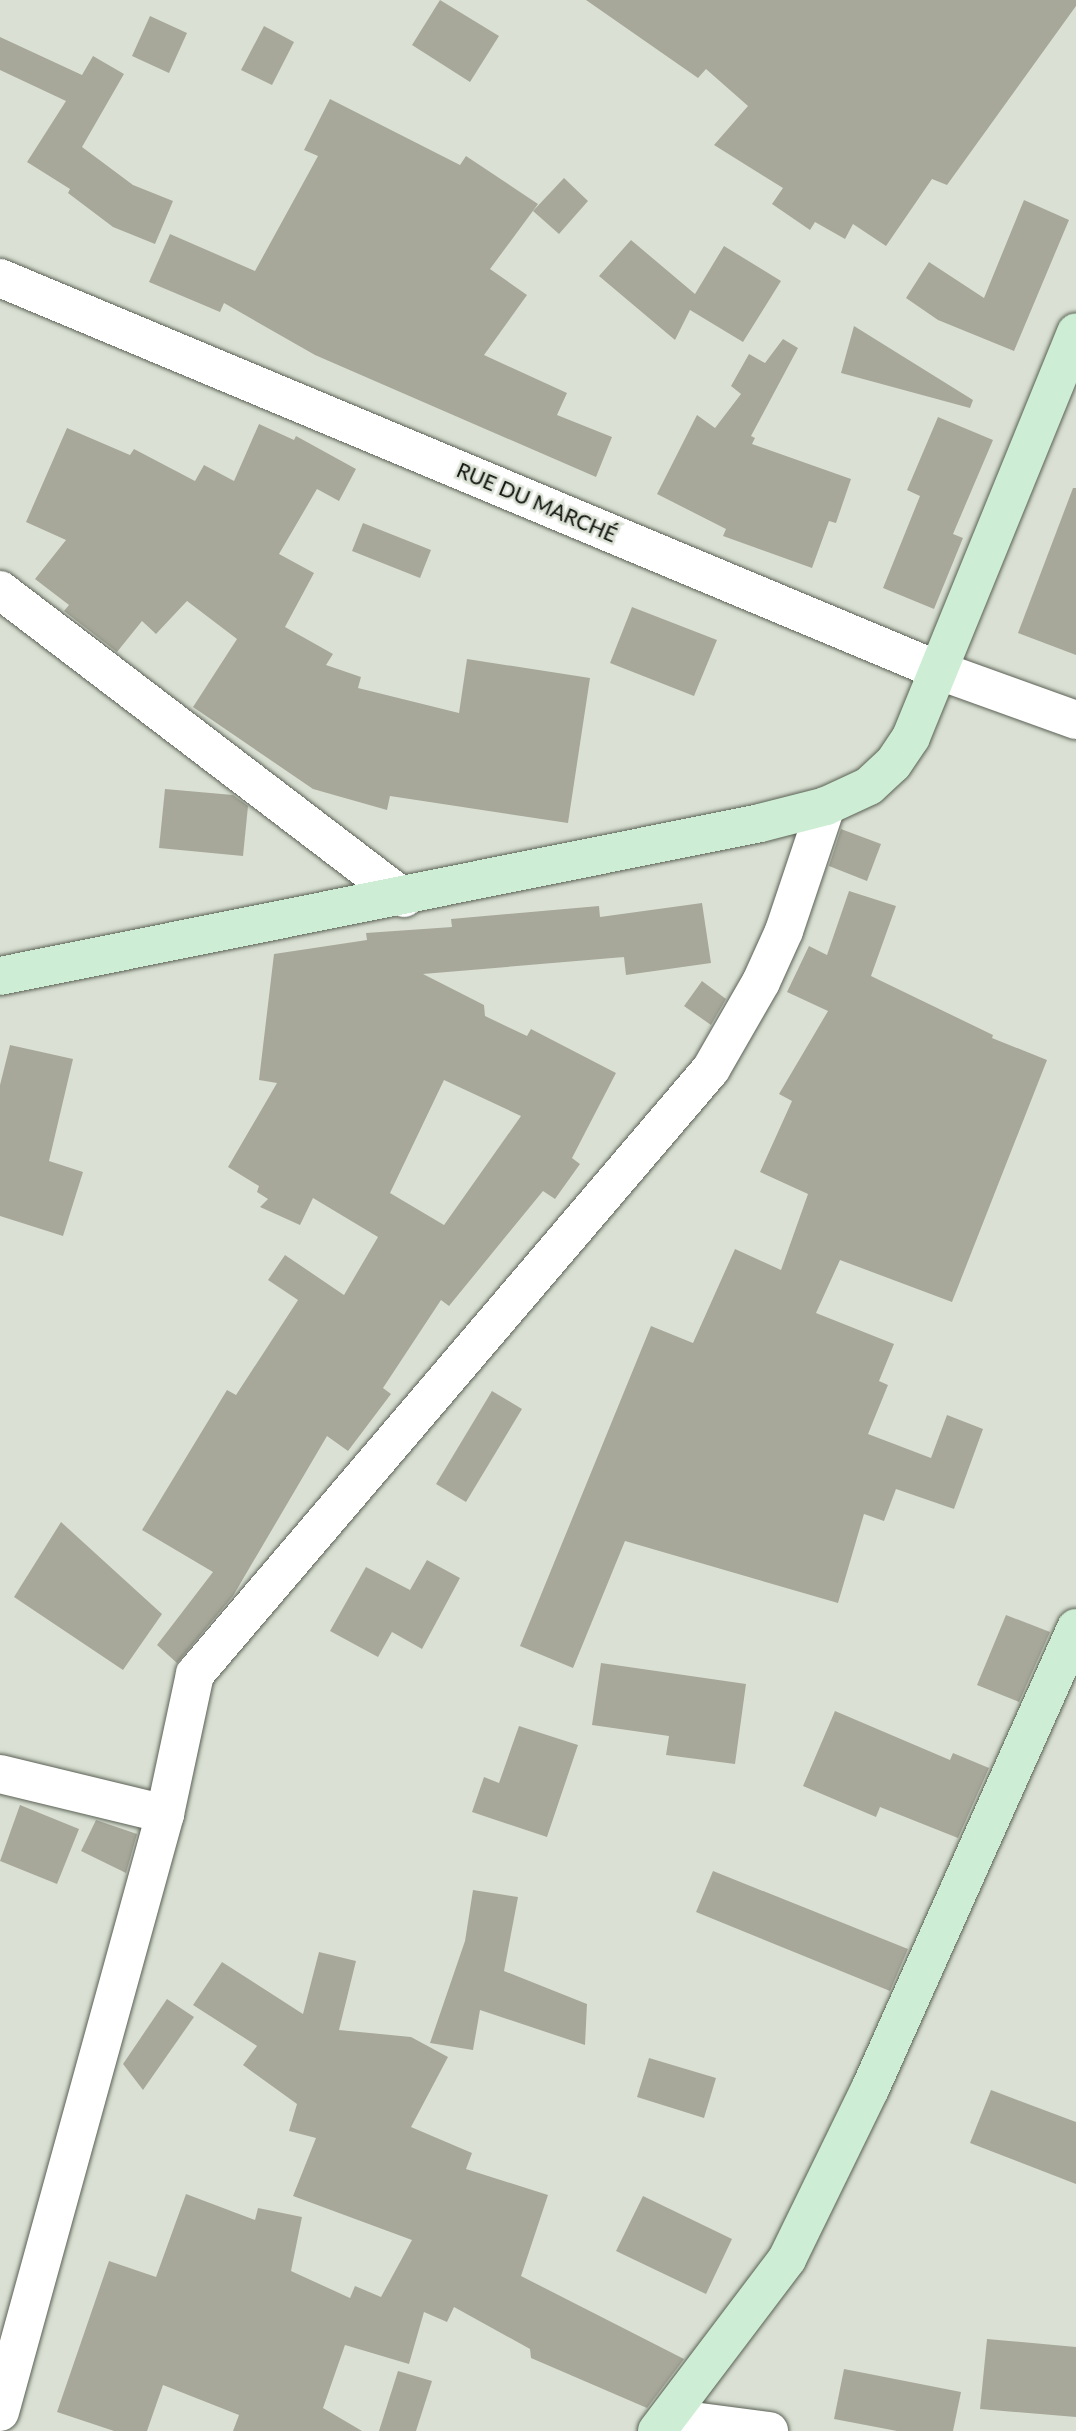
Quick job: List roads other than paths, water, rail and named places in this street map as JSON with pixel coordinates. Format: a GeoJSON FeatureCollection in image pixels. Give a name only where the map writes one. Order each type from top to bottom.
{"type":"FeatureCollection","features":[{"type":"Feature","properties":{"kind":"street","name":"RUE DU MARCHÉ"},"geometry":{"type":"LineString","coordinates":[[0,278],[940,671],[1076,720]]}},
{"type":"Feature","properties":{"kind":"street"},"geometry":{"type":"LineString","coordinates":[[0,976],[404,898],[826,806],[869,786],[894,764],[911,737],[1076,332]]}},
{"type":"Feature","properties":{"kind":"street"},"geometry":{"type":"LineString","coordinates":[[0,590],[404,898]]}},
{"type":"Feature","properties":{"kind":"street"},"geometry":{"type":"LineString","coordinates":[[0,2412],[164,1814],[195,1674],[711,1069],[761,982],[784,931],[826,806]]}},
{"type":"Feature","properties":{"kind":"street"},"geometry":{"type":"LineString","coordinates":[[663,2424],[787,2259],[870,2089],[1076,1628]]}},
{"type":"Feature","properties":{"kind":"street"},"geometry":{"type":"LineString","coordinates":[[0,1774],[164,1814]]}},
{"type":"Feature","properties":{"kind":"street"},"geometry":{"type":"LineString","coordinates":[[663,2424],[769,2431]]}}]}
